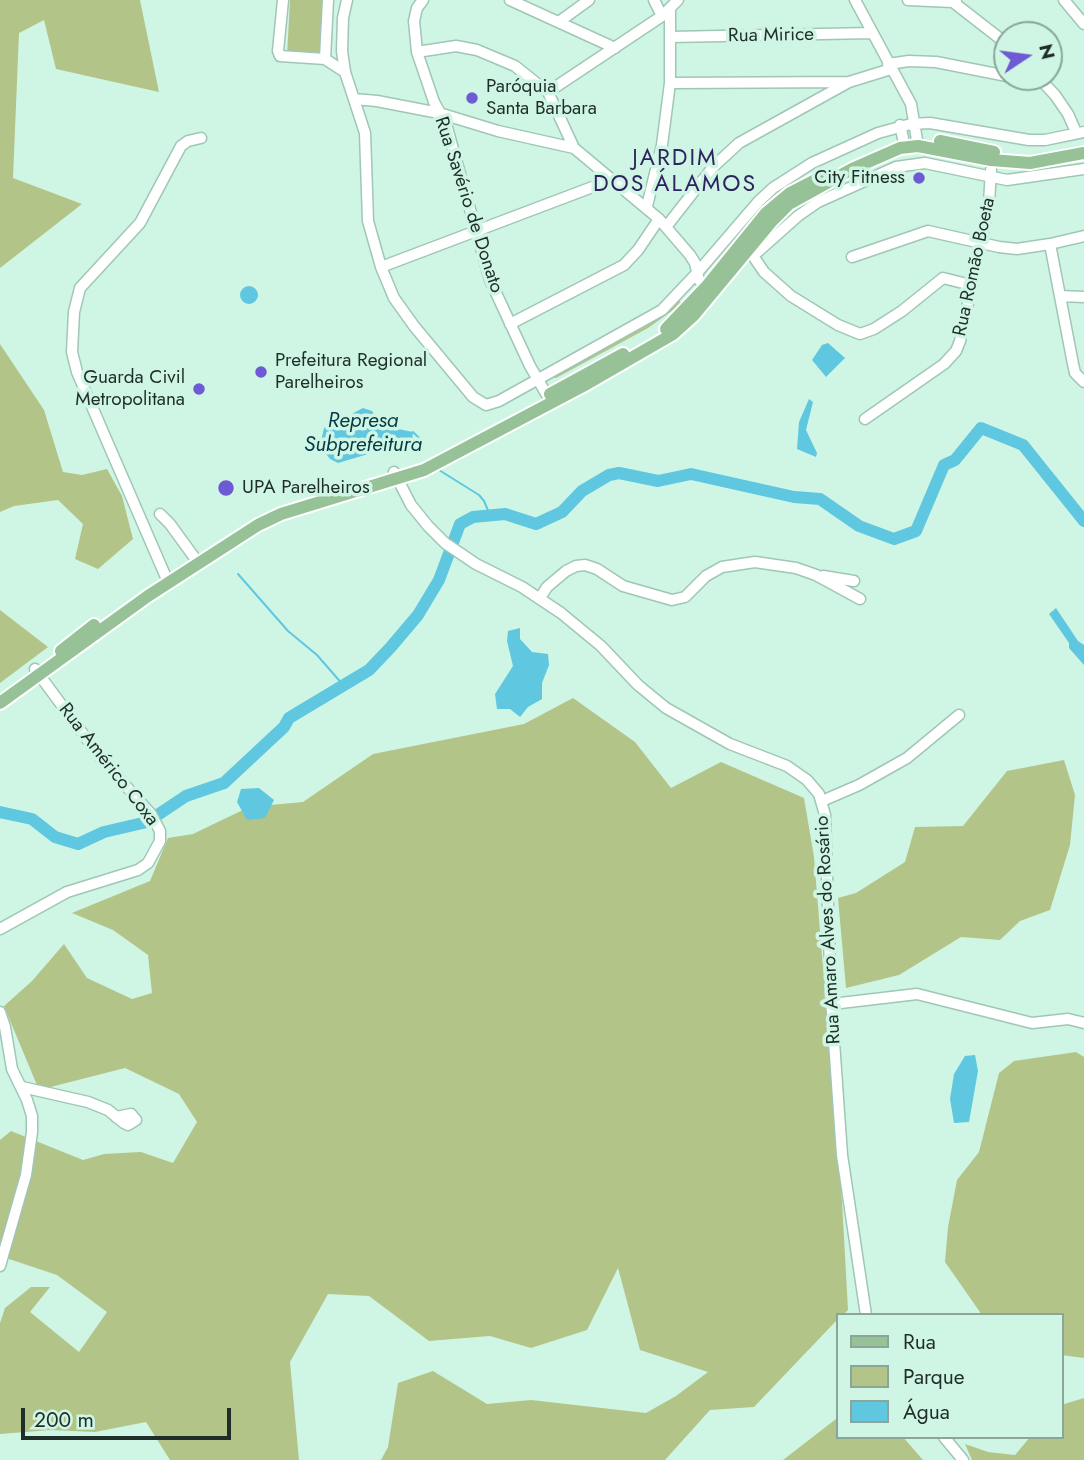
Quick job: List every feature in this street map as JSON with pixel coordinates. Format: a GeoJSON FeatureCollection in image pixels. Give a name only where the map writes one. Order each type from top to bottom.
{"type":"FeatureCollection","features":[{"type":"Feature","properties":{"kind":"main road"},"geometry":{"type":"LineString","coordinates":[[146,593],[165,575],[266,512],[440,462],[549,399],[673,334],[694,315],[709,290],[745,250],[765,212],[789,204],[852,169],[911,143],[1030,163],[1084,153]]}},
{"type":"Feature","properties":{"kind":"main road"},"geometry":{"type":"LineString","coordinates":[[991,156],[1033,155],[1084,145]]}},
{"type":"Feature","properties":{"kind":"main road"},"geometry":{"type":"LineString","coordinates":[[0,703],[37,672],[146,593],[236,538],[281,514],[396,475]]}},
{"type":"Feature","properties":{"kind":"main road"},"geometry":{"type":"LineString","coordinates":[[0,694],[37,672]]}},
{"type":"Feature","properties":{"kind":"street"},"geometry":{"type":"LineString","coordinates":[[283,0],[278,51],[280,56],[325,59],[345,72]]}},
{"type":"Feature","properties":{"kind":"street"},"geometry":{"type":"LineString","coordinates":[[325,59],[328,0]]}},
{"type":"Feature","properties":{"kind":"street"},"geometry":{"type":"LineString","coordinates":[[347,0],[341,36],[345,72],[365,133],[368,221],[381,267],[394,298],[414,326],[473,397],[486,405],[651,317],[671,302],[697,273],[765,212],[774,188],[811,163],[900,125],[914,123],[930,123],[1029,140],[1058,138],[1080,132],[1051,91]]}},
{"type":"Feature","properties":{"kind":"street","name":"Rua Savério de Donato"},"geometry":{"type":"LineString","coordinates":[[423,0],[417,8],[414,21],[417,52],[439,113],[446,124],[490,280],[537,380],[549,399]]}},
{"type":"Feature","properties":{"kind":"street"},"geometry":{"type":"LineString","coordinates":[[510,0],[615,48]]}},
{"type":"Feature","properties":{"kind":"street"},"geometry":{"type":"LineString","coordinates":[[559,21],[589,0]]}},
{"type":"Feature","properties":{"kind":"street"},"geometry":{"type":"LineString","coordinates":[[647,206],[662,145],[670,83],[670,37],[666,13],[654,0]]}},
{"type":"Feature","properties":{"kind":"street"},"geometry":{"type":"LineString","coordinates":[[548,92],[666,13],[678,0]]}},
{"type":"Feature","properties":{"kind":"street"},"geometry":{"type":"LineString","coordinates":[[855,0],[911,104],[914,123],[911,143]]}},
{"type":"Feature","properties":{"kind":"street"},"geometry":{"type":"LineString","coordinates":[[908,0],[955,1],[993,32]]}},
{"type":"Feature","properties":{"kind":"street"},"geometry":{"type":"LineString","coordinates":[[1064,0],[1084,24]]}},
{"type":"Feature","properties":{"kind":"street"},"geometry":{"type":"LineString","coordinates":[[1073,11],[1084,5]]}},
{"type":"Feature","properties":{"kind":"street","name":"Rua Mirice"},"geometry":{"type":"LineString","coordinates":[[670,37],[872,33]]}},
{"type":"Feature","properties":{"kind":"street"},"geometry":{"type":"LineString","coordinates":[[417,52],[456,46],[477,50],[515,66],[548,92],[574,148],[647,206],[690,256],[699,280],[709,290]]}},
{"type":"Feature","properties":{"kind":"street"},"geometry":{"type":"LineString","coordinates":[[510,324],[624,265],[713,167],[739,143],[849,82],[909,61],[936,62],[993,72]]}},
{"type":"Feature","properties":{"kind":"street"},"geometry":{"type":"LineString","coordinates":[[670,83],[849,82]]}},
{"type":"Feature","properties":{"kind":"street"},"geometry":{"type":"LineString","coordinates":[[354,99],[439,113],[498,131],[574,148]]}},
{"type":"Feature","properties":{"kind":"street"},"geometry":{"type":"LineString","coordinates":[[900,125],[911,143]]}},
{"type":"Feature","properties":{"kind":"street"},"geometry":{"type":"LineString","coordinates":[[165,575],[77,372],[72,352],[74,312],[80,288],[140,223],[181,146],[201,138]]}},
{"type":"Feature","properties":{"kind":"street","name":"Rua Romão Boeta"},"geometry":{"type":"LineString","coordinates":[[865,419],[951,358],[960,341],[992,191],[991,156]]}},
{"type":"Feature","properties":{"kind":"street"},"geometry":{"type":"LineString","coordinates":[[971,285],[943,278],[902,311],[874,329],[860,334],[838,325],[791,296],[764,272],[745,250],[818,202],[896,167],[925,163],[1007,180],[1084,169]]}},
{"type":"Feature","properties":{"kind":"street"},"geometry":{"type":"LineString","coordinates":[[381,267],[611,180]]}},
{"type":"Feature","properties":{"kind":"street"},"geometry":{"type":"LineString","coordinates":[[852,257],[928,231],[1017,249],[1084,236]]}},
{"type":"Feature","properties":{"kind":"street"},"geometry":{"type":"LineString","coordinates":[[1050,244],[1075,373],[1084,382]]}},
{"type":"Feature","properties":{"kind":"street"},"geometry":{"type":"LineString","coordinates":[[1060,296],[1084,297]]}},
{"type":"Feature","properties":{"kind":"street","name":"Rua Amaro Alves do Rosário"},"geometry":{"type":"LineString","coordinates":[[396,475],[406,497],[445,543],[466,558],[540,598],[601,646],[638,685],[666,708],[732,745],[792,768],[811,784],[822,801],[826,825],[825,859],[832,1004],[843,1161],[866,1313]]}},
{"type":"Feature","properties":{"kind":"street"},"geometry":{"type":"LineString","coordinates":[[160,514],[194,557]]}},
{"type":"Feature","properties":{"kind":"street"},"geometry":{"type":"LineString","coordinates":[[540,598],[547,587],[566,571],[586,565],[624,586],[672,600],[685,597],[706,576],[733,564],[780,564],[816,575],[854,581]]}},
{"type":"Feature","properties":{"kind":"street"},"geometry":{"type":"LineString","coordinates":[[816,575],[860,599]]}},
{"type":"Feature","properties":{"kind":"street","name":"Rua Américo Coxa"},"geometry":{"type":"LineString","coordinates":[[0,929],[67,892],[138,870],[148,863],[160,841],[157,824],[151,814],[100,757],[37,672]]}},
{"type":"Feature","properties":{"kind":"street"},"geometry":{"type":"LineString","coordinates":[[822,801],[859,785],[907,758],[959,715]]}},
{"type":"Feature","properties":{"kind":"street"},"geometry":{"type":"LineString","coordinates":[[832,1004],[917,994],[1032,1023],[1068,1019],[1084,1023]]}},
{"type":"Feature","properties":{"kind":"street"},"geometry":{"type":"LineString","coordinates":[[0,1012],[12,1069],[22,1087],[32,1116],[26,1175],[0,1266]]}},
{"type":"Feature","properties":{"kind":"street"},"geometry":{"type":"LineString","coordinates":[[22,1087],[88,1102],[116,1116]]}},
{"type":"Feature","properties":{"kind":"street"},"geometry":{"type":"LineString","coordinates":[[946,1439],[963,1460]]}},
{"type":"Feature","properties":{"kind":"green space"},"geometry":{"type":"Polygon","coordinates":[[[0,0],[140,0],[159,92],[56,69],[44,20],[19,33],[13,178],[82,204],[0,268],[0,0]]]}},
{"type":"Feature","properties":{"kind":"green space"},"geometry":{"type":"Polygon","coordinates":[[[290,0],[326,0],[323,55],[287,56],[290,0]]]}},
{"type":"Feature","properties":{"kind":"green space"},"geometry":{"type":"Polygon","coordinates":[[[679,301],[683,303],[648,328],[556,378],[553,377],[646,326],[679,301]]]}},
{"type":"Feature","properties":{"kind":"green space"},"geometry":{"type":"Polygon","coordinates":[[[0,344],[44,410],[63,472],[82,475],[107,469],[122,496],[133,539],[98,569],[75,559],[83,524],[58,500],[14,506],[0,512],[0,344]]]}},
{"type":"Feature","properties":{"kind":"green space"},"geometry":{"type":"Polygon","coordinates":[[[0,610],[48,647],[0,683],[0,610]]]}},
{"type":"Feature","properties":{"kind":"green space"},"geometry":{"type":"Polygon","coordinates":[[[573,698],[635,742],[671,788],[721,762],[804,798],[814,857],[842,1201],[848,1310],[845,1313],[836,1313],[836,1321],[754,1407],[710,1410],[665,1460],[381,1460],[388,1447],[398,1383],[433,1371],[487,1404],[531,1400],[646,1413],[676,1396],[708,1372],[640,1350],[618,1268],[587,1330],[531,1348],[490,1336],[429,1341],[369,1296],[328,1294],[290,1362],[299,1460],[170,1460],[146,1422],[95,1432],[50,1430],[0,1434],[0,1323],[5,1308],[31,1287],[50,1287],[30,1312],[79,1352],[107,1312],[57,1275],[0,1256],[0,1140],[11,1131],[83,1160],[104,1154],[141,1152],[173,1163],[197,1122],[179,1094],[125,1068],[39,1090],[4,1006],[32,981],[64,944],[87,978],[132,999],[152,993],[148,955],[113,930],[72,913],[150,881],[168,838],[193,834],[249,807],[303,802],[373,754],[524,724],[573,698]]]}},
{"type":"Feature","properties":{"kind":"green space"},"geometry":{"type":"Polygon","coordinates":[[[1064,760],[1075,795],[1070,845],[1050,910],[1020,921],[1000,940],[961,937],[899,975],[846,988],[838,898],[856,893],[905,862],[915,827],[963,826],[1007,771],[1064,760]]]}},
{"type":"Feature","properties":{"kind":"green space"},"geometry":{"type":"Polygon","coordinates":[[[1076,1052],[1084,1057],[1084,1358],[1063,1355],[1063,1313],[981,1313],[945,1262],[957,1180],[979,1152],[999,1073],[1014,1061],[1076,1052]]]}},
{"type":"Feature","properties":{"kind":"green space"},"geometry":{"type":"Polygon","coordinates":[[[1084,1398],[1084,1460],[972,1460],[965,1444],[988,1452],[1015,1455],[1028,1439],[1063,1439],[1063,1404],[1084,1398]]]}},
{"type":"Feature","properties":{"kind":"green space"},"geometry":{"type":"Polygon","coordinates":[[[836,1419],[836,1439],[905,1439],[923,1460],[783,1460],[836,1419]]]}},
{"type":"Feature","properties":{"kind":"water"},"geometry":{"type":"Polygon","coordinates":[[[249,286],[255,289],[258,295],[255,301],[249,304],[243,301],[240,295],[243,289],[249,286]]]}},
{"type":"Feature","properties":{"kind":"water"},"geometry":{"type":"Polygon","coordinates":[[[828,343],[845,358],[826,377],[812,360],[822,345],[828,343]]]}},
{"type":"Feature","properties":{"kind":"water"},"geometry":{"type":"Polygon","coordinates":[[[809,399],[813,402],[806,430],[817,453],[816,457],[797,449],[799,422],[809,399]]]}},
{"type":"Feature","properties":{"kind":"water","name":"Represa Subprefeitura"},"geometry":{"type":"Polygon","coordinates":[[[363,408],[372,411],[376,417],[383,417],[393,428],[413,432],[412,441],[338,463],[330,459],[320,446],[324,428],[363,408]]]}},
{"type":"Feature","properties":{"kind":"water"},"geometry":{"type":"Polygon","coordinates":[[[1056,608],[1078,641],[1084,645],[1084,665],[1069,648],[1069,643],[1049,614],[1056,608]]]}},
{"type":"Feature","properties":{"kind":"water"},"geometry":{"type":"Polygon","coordinates":[[[520,628],[520,639],[532,652],[548,654],[549,665],[542,683],[542,699],[528,707],[520,717],[510,709],[497,709],[495,694],[513,666],[507,641],[508,631],[520,628]]]}},
{"type":"Feature","properties":{"kind":"water"},"geometry":{"type":"Polygon","coordinates":[[[259,788],[274,800],[265,818],[247,820],[237,802],[241,789],[259,788]]]}},
{"type":"Feature","properties":{"kind":"water"},"geometry":{"type":"Polygon","coordinates":[[[975,1055],[978,1071],[969,1122],[954,1123],[950,1099],[954,1074],[965,1056],[975,1055]]]}},
{"type":"Feature","properties":{"kind":"waterway"},"geometry":{"type":"LineString","coordinates":[[0,812],[32,819],[55,837],[78,844],[104,832],[147,822],[186,796],[224,783],[284,727],[289,718],[369,670],[390,648],[418,615],[439,580],[460,524],[473,517],[505,514],[536,524],[562,512],[582,491],[609,475],[619,473],[658,481],[691,474],[794,497],[820,499],[859,526],[894,539],[916,531],[944,465],[955,460],[981,428],[1023,445],[1084,521]]}},
{"type":"Feature","properties":{"kind":"waterway"},"geometry":{"type":"LineString","coordinates":[[413,432],[423,442],[423,449]]}},
{"type":"Feature","properties":{"kind":"waterway"},"geometry":{"type":"LineString","coordinates":[[439,470],[479,495],[490,515]]}},
{"type":"Feature","properties":{"kind":"waterway"},"geometry":{"type":"LineString","coordinates":[[238,574],[288,631],[317,655],[344,686]]}},
{"type":"Feature","properties":{"kind":"place","name":"Paróquia Santa Barbara"},"geometry":{"type":"Point","coordinates":[472,98]}},
{"type":"Feature","properties":{"kind":"place","name":"City Fitness"},"geometry":{"type":"Point","coordinates":[919,178]}},
{"type":"Feature","properties":{"kind":"place","name":"Prefeitura Regional Parelheiros"},"geometry":{"type":"Point","coordinates":[261,372]}},
{"type":"Feature","properties":{"kind":"place","name":"Guarda Civil Metropolitana"},"geometry":{"type":"Point","coordinates":[199,389]}},
{"type":"Feature","properties":{"kind":"place","name":"UPA Parelheiros"},"geometry":{"type":"Point","coordinates":[226,488]}},
{"type":"Feature","properties":{"kind":"district","name":"JARDIM DOS ÁLAMOS"},"geometry":{"type":"Point","coordinates":[675,172]}}]}
